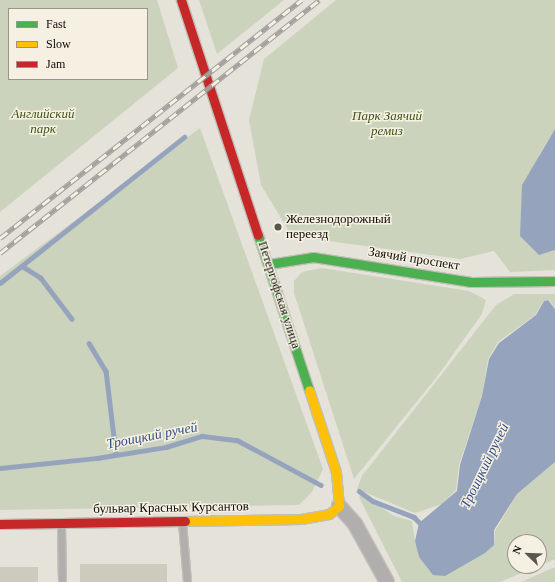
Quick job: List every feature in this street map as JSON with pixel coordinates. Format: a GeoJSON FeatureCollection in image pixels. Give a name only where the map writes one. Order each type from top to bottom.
{"type":"FeatureCollection","features":[{"type":"Feature","properties":{"kind":"main road","name":"Петергофская улица"},"geometry":{"type":"LineString","coordinates":[[181,0],[269,264],[336,472],[340,488],[339,506]]}},
{"type":"Feature","properties":{"kind":"main road","name":"Заячий проспект"},"geometry":{"type":"LineString","coordinates":[[269,264],[313,257],[471,282],[555,281]]}},
{"type":"Feature","properties":{"kind":"main road","name":"бульвар Красных Курсантов"},"geometry":{"type":"LineString","coordinates":[[0,524],[319,518],[339,506]]}},
{"type":"Feature","properties":{"kind":"street"},"geometry":{"type":"LineString","coordinates":[[339,506],[355,524],[387,582]]}},
{"type":"Feature","properties":{"kind":"lane"},"geometry":{"type":"LineString","coordinates":[[182,520],[187,582]]}},
{"type":"Feature","properties":{"kind":"lane"},"geometry":{"type":"LineString","coordinates":[[61,523],[62,582]]}},
{"type":"Feature","properties":{"kind":"green space","name":"Английский парк"},"geometry":{"type":"Polygon","coordinates":[[[0,0],[157,0],[178,68],[0,212],[0,0]]]}},
{"type":"Feature","properties":{"kind":"green space"},"geometry":{"type":"Polygon","coordinates":[[[199,0],[284,0],[217,54],[199,0]]]}},
{"type":"Feature","properties":{"kind":"green space","name":"Парк Заячий ремиз"},"geometry":{"type":"Polygon","coordinates":[[[336,0],[555,0],[555,129],[539,155],[550,252],[555,250],[555,270],[510,272],[494,251],[460,259],[292,236],[261,185],[249,120],[264,59],[336,0]]]}},
{"type":"Feature","properties":{"kind":"green space"},"geometry":{"type":"Polygon","coordinates":[[[200,128],[323,469],[312,492],[299,505],[0,510],[0,276],[200,128]]]}},
{"type":"Feature","properties":{"kind":"green space"},"geometry":{"type":"Polygon","coordinates":[[[322,268],[469,291],[486,300],[482,314],[436,378],[354,479],[294,293],[294,281],[302,272],[322,268]]]}},
{"type":"Feature","properties":{"kind":"green space"},"geometry":{"type":"Polygon","coordinates":[[[514,294],[555,294],[555,308],[549,300],[544,300],[535,315],[498,342],[488,359],[482,396],[459,465],[456,490],[442,504],[415,513],[357,489],[362,476],[496,305],[514,294]]]}},
{"type":"Feature","properties":{"kind":"green space"},"geometry":{"type":"Polygon","coordinates":[[[555,462],[555,559],[547,562],[547,534],[507,534],[507,574],[519,574],[500,582],[402,582],[359,497],[363,495],[394,516],[412,521],[415,541],[494,545],[495,531],[517,494],[555,462]]]}},
{"type":"Feature","properties":{"kind":"green space"},"geometry":{"type":"Polygon","coordinates":[[[555,567],[555,582],[521,582],[539,574],[547,574],[547,571],[555,567]]]}},
{"type":"Feature","properties":{"kind":"water"},"geometry":{"type":"Polygon","coordinates":[[[555,129],[555,250],[539,255],[520,236],[522,185],[555,129]]]}},
{"type":"Feature","properties":{"kind":"water"},"geometry":{"type":"Polygon","coordinates":[[[548,300],[555,309],[555,462],[517,494],[494,530],[494,545],[485,553],[445,576],[433,575],[419,557],[415,541],[419,523],[457,491],[460,465],[482,396],[489,359],[499,343],[536,315],[544,301],[548,300]]]}},
{"type":"Feature","properties":{"kind":"building"},"geometry":{"type":"Polygon","coordinates":[[[80,564],[167,564],[167,582],[80,582],[80,564]]]}},
{"type":"Feature","properties":{"kind":"building"},"geometry":{"type":"Polygon","coordinates":[[[0,567],[38,567],[38,582],[0,582],[0,567]]]}},
{"type":"Feature","properties":{"kind":"waterway"},"geometry":{"type":"LineString","coordinates":[[0,283],[184,137]]}},
{"type":"Feature","properties":{"kind":"waterway"},"geometry":{"type":"LineString","coordinates":[[22,266],[41,278],[72,319]]}},
{"type":"Feature","properties":{"kind":"waterway"},"geometry":{"type":"LineString","coordinates":[[89,343],[106,371],[116,454]]}},
{"type":"Feature","properties":{"kind":"waterway","name":"Троицкий ручей"},"geometry":{"type":"LineString","coordinates":[[0,468],[97,458],[166,447],[202,436],[237,440],[321,485]]}},
{"type":"Feature","properties":{"kind":"waterway","name":"Троицкий ручей"},"geometry":{"type":"LineString","coordinates":[[359,491],[373,501],[414,517],[423,526]]}},
{"type":"Feature","properties":{"kind":"railway"},"geometry":{"type":"LineString","coordinates":[[0,238],[301,0]]}},
{"type":"Feature","properties":{"kind":"railway"},"geometry":{"type":"LineString","coordinates":[[0,253],[319,0]]}},
{"type":"Feature","properties":{"kind":"traffic: fast"},"geometry":{"type":"LineString","coordinates":[[258,235],[309,390]]}},
{"type":"Feature","properties":{"kind":"traffic: fast"},"geometry":{"type":"LineString","coordinates":[[269,264],[313,257],[471,282],[555,281]]}},
{"type":"Feature","properties":{"kind":"traffic: slow"},"geometry":{"type":"LineString","coordinates":[[185,521],[301,519],[329,514],[339,506],[336,472],[309,390]]}},
{"type":"Feature","properties":{"kind":"traffic: jam"},"geometry":{"type":"LineString","coordinates":[[181,0],[258,235]]}},
{"type":"Feature","properties":{"kind":"traffic: jam"},"geometry":{"type":"LineString","coordinates":[[0,524],[185,521]]}},
{"type":"Feature","properties":{"kind":"place","name":"Железнодорожный переезд"},"geometry":{"type":"Point","coordinates":[278,227]}}]}
